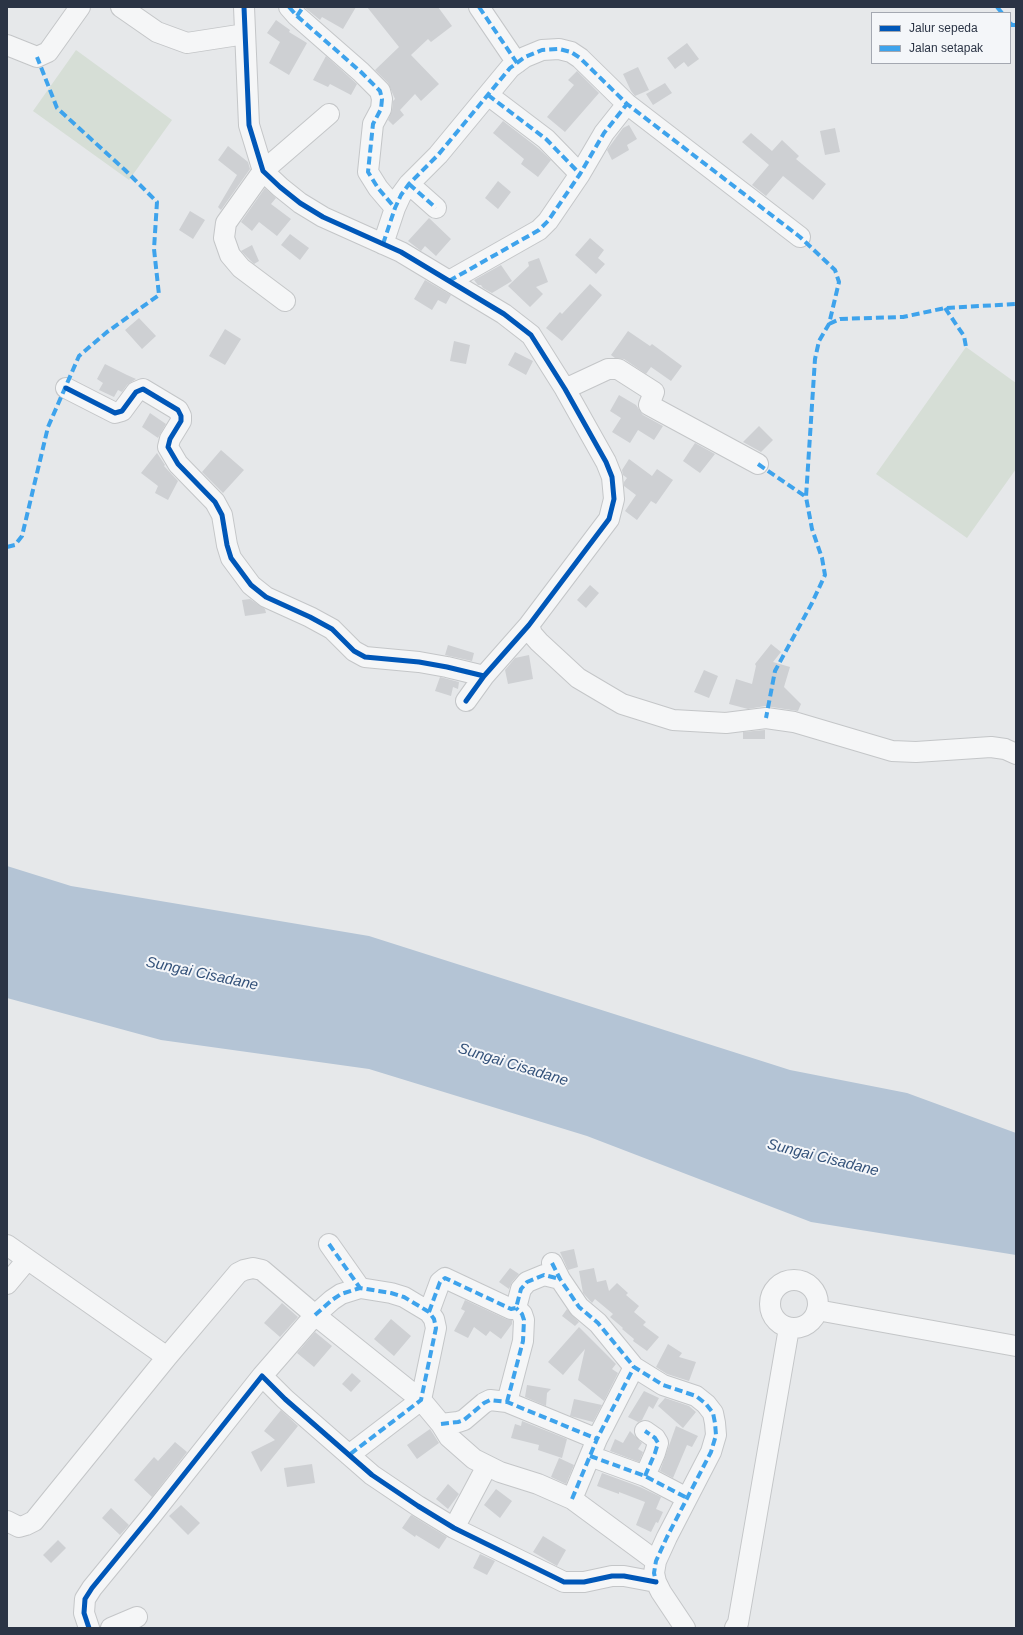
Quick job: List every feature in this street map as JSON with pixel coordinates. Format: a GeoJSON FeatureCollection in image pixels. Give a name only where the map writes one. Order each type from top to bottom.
{"type":"FeatureCollection","features":[{"type":"Feature","properties":{"kind":"street"},"geometry":{"type":"LineString","coordinates":[[7,45],[37,57],[48,52],[80,7]]}},
{"type":"Feature","properties":{"kind":"street"},"geometry":{"type":"LineString","coordinates":[[121,7],[157,32],[187,43],[245,34]]}},
{"type":"Feature","properties":{"kind":"street"},"geometry":{"type":"LineString","coordinates":[[244,7],[249,125],[263,171],[280,187],[306,207],[323,217],[401,252],[504,314],[531,335],[606,462],[612,477],[614,499],[609,519],[529,625],[484,676],[466,701]]}},
{"type":"Feature","properties":{"kind":"street"},"geometry":{"type":"LineString","coordinates":[[479,7],[517,63]]}},
{"type":"Feature","properties":{"kind":"street"},"geometry":{"type":"LineString","coordinates":[[296,10],[380,91],[382,99],[380,109],[373,124],[368,172],[378,188],[395,208]]}},
{"type":"Feature","properties":{"kind":"street"},"geometry":{"type":"LineString","coordinates":[[383,244],[401,195],[409,184],[438,154],[510,68],[524,57],[542,50],[559,49],[571,52],[580,58],[627,104],[800,237]]}},
{"type":"Feature","properties":{"kind":"street"},"geometry":{"type":"LineString","coordinates":[[488,95],[546,139],[580,174]]}},
{"type":"Feature","properties":{"kind":"street"},"geometry":{"type":"LineString","coordinates":[[449,281],[538,230],[548,221],[580,174],[604,133],[627,104]]}},
{"type":"Feature","properties":{"kind":"street"},"geometry":{"type":"LineString","coordinates":[[285,302],[241,268],[230,255],[224,238],[226,223],[263,171],[330,114]]}},
{"type":"Feature","properties":{"kind":"street"},"geometry":{"type":"LineString","coordinates":[[409,184],[436,208]]}},
{"type":"Feature","properties":{"kind":"street"},"geometry":{"type":"LineString","coordinates":[[564,389],[608,369],[618,369],[654,392],[649,405],[758,464]]}},
{"type":"Feature","properties":{"kind":"street"},"geometry":{"type":"LineString","coordinates":[[66,388],[115,413],[122,411],[136,392],[143,389],[178,410],[181,416],[181,422],[170,439],[168,447],[178,464],[216,502],[222,515],[227,545],[231,558],[251,585],[266,597],[332,629],[354,651],[365,657],[447,666],[484,676]]}},
{"type":"Feature","properties":{"kind":"street"},"geometry":{"type":"LineString","coordinates":[[529,625],[532,634],[539,642],[578,678],[622,704],[673,720],[726,723],[766,718],[794,722],[892,751],[916,752],[991,747],[1005,749],[1016,754]]}},
{"type":"Feature","properties":{"kind":"street"},"geometry":{"type":"LineString","coordinates":[[329,1244],[360,1288]]}},
{"type":"Feature","properties":{"kind":"street"},"geometry":{"type":"LineString","coordinates":[[7,1245],[167,1357]]}},
{"type":"Feature","properties":{"kind":"street"},"geometry":{"type":"LineString","coordinates":[[7,1284],[27,1260]]}},
{"type":"Feature","properties":{"kind":"street"},"geometry":{"type":"LineString","coordinates":[[7,1521],[19,1527],[34,1521],[167,1357],[238,1273],[254,1268],[262,1270],[315,1315],[421,1400],[449,1437],[463,1450],[487,1466],[538,1484],[572,1499],[656,1561]]}},
{"type":"Feature","properties":{"kind":"street"},"geometry":{"type":"LineString","coordinates":[[516,1308],[521,1289],[527,1282],[556,1271],[579,1307],[598,1323],[634,1367],[663,1385],[696,1396],[706,1404],[713,1413],[716,1435],[711,1452],[656,1561],[654,1573],[656,1582],[667,1603],[685,1628]]}},
{"type":"Feature","properties":{"kind":"street"},"geometry":{"type":"LineString","coordinates":[[429,1312],[440,1282],[445,1278],[511,1309],[516,1308]]}},
{"type":"Feature","properties":{"kind":"street"},"geometry":{"type":"LineString","coordinates":[[799,1280],[810,1286],[817,1297],[818,1310],[814,1318],[807,1325],[798,1328],[789,1328],[778,1323],[770,1312],[770,1299],[775,1288],[786,1281],[799,1280]]}},
{"type":"Feature","properties":{"kind":"street"},"geometry":{"type":"LineString","coordinates":[[89,1628],[84,1613],[85,1599],[92,1588],[262,1376],[315,1315],[341,1294],[360,1288],[391,1292],[404,1297],[429,1312],[434,1319],[436,1328],[421,1400],[349,1455]]}},
{"type":"Feature","properties":{"kind":"street"},"geometry":{"type":"LineString","coordinates":[[507,1402],[523,1341],[524,1320],[522,1314],[516,1308]]}},
{"type":"Feature","properties":{"kind":"street"},"geometry":{"type":"LineString","coordinates":[[818,1310],[1016,1346]]}},
{"type":"Feature","properties":{"kind":"street"},"geometry":{"type":"LineString","coordinates":[[735,1628],[738,1623],[789,1328]]}},
{"type":"Feature","properties":{"kind":"street"},"geometry":{"type":"LineString","coordinates":[[572,1499],[593,1448],[634,1367]]}},
{"type":"Feature","properties":{"kind":"street"},"geometry":{"type":"LineString","coordinates":[[262,1376],[285,1399],[380,1482],[454,1528],[564,1582],[584,1582],[624,1576],[656,1582]]}},
{"type":"Feature","properties":{"kind":"street"},"geometry":{"type":"LineString","coordinates":[[440,1424],[464,1420],[484,1403],[490,1400],[507,1402],[687,1498]]}},
{"type":"Feature","properties":{"kind":"street"},"geometry":{"type":"LineString","coordinates":[[645,1431],[656,1438],[658,1444],[645,1476]]}},
{"type":"Feature","properties":{"kind":"street"},"geometry":{"type":"LineString","coordinates":[[454,1528],[487,1466]]}},
{"type":"Feature","properties":{"kind":"street"},"geometry":{"type":"LineString","coordinates":[[111,1628],[137,1617]]}},
{"type":"Feature","properties":{"kind":"shaded area"},"geometry":{"type":"Polygon","coordinates":[[[76,50],[172,120],[129,180],[33,111],[76,50]]]}},
{"type":"Feature","properties":{"kind":"shaded area"},"geometry":{"type":"Polygon","coordinates":[[[966,347],[1016,383],[1016,469],[967,538],[876,474],[966,347]]]}},
{"type":"Feature","properties":{"kind":"water","name":"Sungai Cisadane"},"geometry":{"type":"Polygon","coordinates":[[[7,866],[71,886],[369,936],[790,1070],[907,1093],[1016,1133],[1016,1255],[811,1222],[587,1136],[369,1069],[161,1040],[7,998],[7,866]]]}},
{"type":"Feature","properties":{"kind":"building"},"geometry":{"type":"Polygon","coordinates":[[[304,7],[356,7],[343,29],[322,17],[320,20],[304,7]]]}},
{"type":"Feature","properties":{"kind":"building"},"geometry":{"type":"Polygon","coordinates":[[[367,7],[438,7],[452,26],[431,42],[428,39],[411,55],[439,84],[421,101],[415,94],[400,110],[404,115],[393,125],[388,120],[392,110],[393,101],[395,99],[388,83],[375,70],[399,47],[367,7]]]}},
{"type":"Feature","properties":{"kind":"building"},"geometry":{"type":"Polygon","coordinates":[[[276,20],[290,30],[289,32],[307,43],[289,75],[269,63],[280,42],[267,33],[276,20]]]}},
{"type":"Feature","properties":{"kind":"building"},"geometry":{"type":"Polygon","coordinates":[[[687,43],[699,59],[688,67],[684,62],[675,69],[667,58],[687,43]]]}},
{"type":"Feature","properties":{"kind":"building"},"geometry":{"type":"Polygon","coordinates":[[[326,56],[357,84],[351,95],[330,84],[328,87],[313,80],[326,56]]]}},
{"type":"Feature","properties":{"kind":"building"},"geometry":{"type":"Polygon","coordinates":[[[638,67],[649,90],[635,96],[623,74],[638,67]]]}},
{"type":"Feature","properties":{"kind":"building"},"geometry":{"type":"Polygon","coordinates":[[[577,71],[599,93],[565,132],[547,117],[574,85],[568,80],[577,71]]]}},
{"type":"Feature","properties":{"kind":"building"},"geometry":{"type":"Polygon","coordinates":[[[665,83],[672,93],[653,105],[646,94],[665,83]]]}},
{"type":"Feature","properties":{"kind":"building"},"geometry":{"type":"Polygon","coordinates":[[[503,121],[551,160],[538,177],[521,164],[524,159],[493,133],[503,121]]]}},
{"type":"Feature","properties":{"kind":"building"},"geometry":{"type":"Polygon","coordinates":[[[629,125],[637,139],[627,145],[629,150],[612,160],[607,150],[623,128],[629,125]]]}},
{"type":"Feature","properties":{"kind":"building"},"geometry":{"type":"Polygon","coordinates":[[[835,128],[840,152],[825,155],[820,131],[835,128]]]}},
{"type":"Feature","properties":{"kind":"building"},"geometry":{"type":"Polygon","coordinates":[[[751,133],[772,151],[782,140],[799,156],[796,159],[826,184],[813,200],[783,176],[766,196],[752,185],[769,165],[742,142],[751,133]]]}},
{"type":"Feature","properties":{"kind":"building"},"geometry":{"type":"Polygon","coordinates":[[[228,146],[248,162],[250,169],[221,210],[218,207],[237,175],[218,160],[228,146]]]}},
{"type":"Feature","properties":{"kind":"building"},"geometry":{"type":"Polygon","coordinates":[[[498,181],[511,192],[498,209],[485,198],[498,181]]]}},
{"type":"Feature","properties":{"kind":"building"},"geometry":{"type":"Polygon","coordinates":[[[265,188],[276,198],[271,204],[291,219],[277,236],[259,222],[252,231],[241,222],[265,188]]]}},
{"type":"Feature","properties":{"kind":"building"},"geometry":{"type":"Polygon","coordinates":[[[190,211],[205,220],[193,239],[179,230],[190,211]]]}},
{"type":"Feature","properties":{"kind":"building"},"geometry":{"type":"Polygon","coordinates":[[[429,218],[451,239],[436,256],[425,246],[421,251],[408,241],[429,218]]]}},
{"type":"Feature","properties":{"kind":"building"},"geometry":{"type":"Polygon","coordinates":[[[290,234],[309,248],[300,260],[281,245],[290,234]]]}},
{"type":"Feature","properties":{"kind":"building"},"geometry":{"type":"Polygon","coordinates":[[[590,238],[604,250],[598,258],[605,264],[596,274],[575,255],[590,238]]]}},
{"type":"Feature","properties":{"kind":"building"},"geometry":{"type":"Polygon","coordinates":[[[252,245],[259,261],[254,264],[241,251],[252,245]]]}},
{"type":"Feature","properties":{"kind":"building"},"geometry":{"type":"Polygon","coordinates":[[[539,258],[548,282],[536,287],[543,294],[530,307],[508,286],[529,266],[528,262],[539,258]]]}},
{"type":"Feature","properties":{"kind":"building"},"geometry":{"type":"Polygon","coordinates":[[[501,265],[512,281],[492,293],[483,288],[481,285],[478,285],[474,280],[501,265]]]}},
{"type":"Feature","properties":{"kind":"building"},"geometry":{"type":"Polygon","coordinates":[[[425,280],[451,295],[446,304],[438,300],[432,310],[414,299],[425,280]]]}},
{"type":"Feature","properties":{"kind":"building"},"geometry":{"type":"Polygon","coordinates":[[[590,284],[602,295],[562,341],[546,328],[560,312],[562,314],[590,284]]]}},
{"type":"Feature","properties":{"kind":"building"},"geometry":{"type":"Polygon","coordinates":[[[139,318],[156,336],[142,349],[125,330],[139,318]]]}},
{"type":"Feature","properties":{"kind":"building"},"geometry":{"type":"Polygon","coordinates":[[[225,329],[241,339],[225,365],[209,356],[225,329]]]}},
{"type":"Feature","properties":{"kind":"building"},"geometry":{"type":"Polygon","coordinates":[[[628,331],[650,346],[652,344],[682,366],[671,381],[651,367],[646,374],[624,359],[615,358],[611,355],[628,331]]]}},
{"type":"Feature","properties":{"kind":"building"},"geometry":{"type":"Polygon","coordinates":[[[454,341],[470,345],[466,364],[450,361],[454,341]]]}},
{"type":"Feature","properties":{"kind":"building"},"geometry":{"type":"Polygon","coordinates":[[[515,352],[533,361],[526,375],[508,365],[515,352]]]}},
{"type":"Feature","properties":{"kind":"building"},"geometry":{"type":"Polygon","coordinates":[[[105,364],[136,379],[127,385],[122,392],[118,390],[114,397],[99,390],[103,383],[97,379],[105,364]]]}},
{"type":"Feature","properties":{"kind":"building"},"geometry":{"type":"Polygon","coordinates":[[[619,395],[636,405],[643,415],[663,426],[654,440],[638,430],[630,443],[612,432],[621,418],[610,411],[619,395]]]}},
{"type":"Feature","properties":{"kind":"building"},"geometry":{"type":"Polygon","coordinates":[[[150,413],[166,424],[158,438],[142,427],[150,413]]]}},
{"type":"Feature","properties":{"kind":"building"},"geometry":{"type":"Polygon","coordinates":[[[759,426],[773,440],[761,452],[743,442],[759,426]]]}},
{"type":"Feature","properties":{"kind":"building"},"geometry":{"type":"Polygon","coordinates":[[[695,443],[715,454],[700,473],[683,461],[695,443]]]}},
{"type":"Feature","properties":{"kind":"building"},"geometry":{"type":"Polygon","coordinates":[[[221,450],[244,470],[223,493],[202,472],[221,450]]]}},
{"type":"Feature","properties":{"kind":"building"},"geometry":{"type":"Polygon","coordinates":[[[157,453],[165,465],[164,466],[178,481],[168,500],[155,493],[158,486],[141,473],[157,453]]]}},
{"type":"Feature","properties":{"kind":"building"},"geometry":{"type":"Polygon","coordinates":[[[629,459],[652,476],[657,469],[673,480],[656,504],[651,501],[637,520],[625,511],[636,495],[624,486],[624,482],[627,478],[623,475],[622,470],[629,459]]]}},
{"type":"Feature","properties":{"kind":"building"},"geometry":{"type":"Polygon","coordinates":[[[590,585],[599,593],[586,608],[577,600],[590,585]]]}},
{"type":"Feature","properties":{"kind":"building"},"geometry":{"type":"Polygon","coordinates":[[[250,599],[265,609],[266,613],[245,616],[242,600],[250,599]]]}},
{"type":"Feature","properties":{"kind":"building"},"geometry":{"type":"Polygon","coordinates":[[[771,644],[781,652],[773,662],[790,667],[784,687],[801,704],[798,711],[765,706],[748,709],[729,704],[736,679],[752,684],[756,666],[755,664],[771,644]]]}},
{"type":"Feature","properties":{"kind":"building"},"geometry":{"type":"Polygon","coordinates":[[[448,645],[474,653],[472,661],[445,655],[448,645]]]}},
{"type":"Feature","properties":{"kind":"building"},"geometry":{"type":"Polygon","coordinates":[[[529,655],[533,679],[508,684],[505,670],[515,658],[529,655]]]}},
{"type":"Feature","properties":{"kind":"building"},"geometry":{"type":"Polygon","coordinates":[[[704,670],[718,676],[709,698],[694,692],[704,670]]]}},
{"type":"Feature","properties":{"kind":"building"},"geometry":{"type":"Polygon","coordinates":[[[440,677],[459,682],[458,689],[453,687],[451,696],[435,691],[440,677]]]}},
{"type":"Feature","properties":{"kind":"building"},"geometry":{"type":"Polygon","coordinates":[[[765,730],[765,739],[743,739],[743,732],[765,730]]]}},
{"type":"Feature","properties":{"kind":"building"},"geometry":{"type":"Polygon","coordinates":[[[574,1249],[578,1267],[568,1270],[560,1252],[574,1249]]]}},
{"type":"Feature","properties":{"kind":"building"},"geometry":{"type":"Polygon","coordinates":[[[510,1268],[519,1274],[512,1282],[509,1289],[499,1282],[510,1268]]]}},
{"type":"Feature","properties":{"kind":"building"},"geometry":{"type":"Polygon","coordinates":[[[594,1268],[597,1282],[606,1280],[609,1291],[617,1283],[628,1293],[626,1295],[639,1306],[634,1312],[646,1322],[643,1325],[659,1337],[647,1351],[633,1341],[634,1339],[610,1317],[613,1314],[595,1299],[592,1303],[583,1293],[579,1271],[594,1268]]]}},
{"type":"Feature","properties":{"kind":"building"},"geometry":{"type":"Polygon","coordinates":[[[465,1300],[506,1319],[512,1320],[512,1324],[501,1339],[490,1331],[486,1336],[474,1327],[468,1338],[454,1331],[465,1311],[461,1309],[465,1300]]]}},
{"type":"Feature","properties":{"kind":"building"},"geometry":{"type":"Polygon","coordinates":[[[282,1303],[298,1317],[280,1337],[264,1323],[282,1303]]]}},
{"type":"Feature","properties":{"kind":"building"},"geometry":{"type":"Polygon","coordinates":[[[567,1309],[579,1322],[575,1326],[562,1316],[567,1309]]]}},
{"type":"Feature","properties":{"kind":"building"},"geometry":{"type":"Polygon","coordinates":[[[391,1319],[411,1336],[394,1356],[374,1339],[391,1319]]]}},
{"type":"Feature","properties":{"kind":"building"},"geometry":{"type":"Polygon","coordinates":[[[579,1327],[616,1364],[612,1369],[618,1373],[604,1401],[578,1380],[585,1349],[563,1375],[548,1362],[579,1327]]]}},
{"type":"Feature","properties":{"kind":"building"},"geometry":{"type":"Polygon","coordinates":[[[315,1332],[332,1346],[314,1367],[297,1353],[315,1332]]]}},
{"type":"Feature","properties":{"kind":"building"},"geometry":{"type":"Polygon","coordinates":[[[668,1344],[682,1353],[679,1357],[696,1362],[689,1381],[667,1374],[656,1367],[668,1344]]]}},
{"type":"Feature","properties":{"kind":"building"},"geometry":{"type":"Polygon","coordinates":[[[352,1373],[361,1381],[351,1392],[342,1384],[352,1373]]]}},
{"type":"Feature","properties":{"kind":"building"},"geometry":{"type":"Polygon","coordinates":[[[527,1385],[551,1389],[547,1393],[546,1406],[525,1397],[527,1385]]]}},
{"type":"Feature","properties":{"kind":"building"},"geometry":{"type":"Polygon","coordinates":[[[644,1391],[659,1398],[653,1409],[649,1406],[642,1420],[638,1422],[628,1417],[644,1391]]]}},
{"type":"Feature","properties":{"kind":"building"},"geometry":{"type":"Polygon","coordinates":[[[665,1398],[689,1406],[696,1412],[683,1428],[658,1406],[665,1398]]]}},
{"type":"Feature","properties":{"kind":"building"},"geometry":{"type":"Polygon","coordinates":[[[574,1399],[602,1405],[593,1422],[570,1416],[574,1399]]]}},
{"type":"Feature","properties":{"kind":"building"},"geometry":{"type":"Polygon","coordinates":[[[281,1410],[298,1426],[261,1472],[251,1452],[275,1440],[264,1431],[281,1410]]]}},
{"type":"Feature","properties":{"kind":"building"},"geometry":{"type":"Polygon","coordinates":[[[522,1421],[567,1439],[562,1458],[538,1450],[539,1445],[511,1438],[515,1424],[521,1426],[522,1421]]]}},
{"type":"Feature","properties":{"kind":"building"},"geometry":{"type":"Polygon","coordinates":[[[676,1426],[698,1436],[692,1447],[687,1445],[673,1478],[660,1471],[676,1426]]]}},
{"type":"Feature","properties":{"kind":"building"},"geometry":{"type":"Polygon","coordinates":[[[430,1429],[439,1443],[417,1459],[407,1445],[430,1429]]]}},
{"type":"Feature","properties":{"kind":"building"},"geometry":{"type":"Polygon","coordinates":[[[630,1431],[642,1443],[638,1449],[643,1452],[639,1462],[610,1451],[615,1439],[623,1443],[630,1431]]]}},
{"type":"Feature","properties":{"kind":"building"},"geometry":{"type":"Polygon","coordinates":[[[175,1442],[187,1452],[152,1497],[134,1480],[154,1457],[158,1461],[175,1442]]]}},
{"type":"Feature","properties":{"kind":"building"},"geometry":{"type":"Polygon","coordinates":[[[559,1458],[574,1465],[566,1484],[551,1477],[559,1458]]]}},
{"type":"Feature","properties":{"kind":"building"},"geometry":{"type":"Polygon","coordinates":[[[312,1464],[315,1483],[287,1487],[284,1468],[312,1464]]]}},
{"type":"Feature","properties":{"kind":"building"},"geometry":{"type":"Polygon","coordinates":[[[602,1473],[640,1487],[661,1497],[656,1509],[663,1512],[658,1523],[656,1522],[651,1532],[636,1525],[645,1502],[619,1492],[619,1494],[597,1486],[602,1473]]]}},
{"type":"Feature","properties":{"kind":"building"},"geometry":{"type":"Polygon","coordinates":[[[448,1484],[459,1494],[448,1509],[436,1499],[448,1484]]]}},
{"type":"Feature","properties":{"kind":"building"},"geometry":{"type":"Polygon","coordinates":[[[496,1489],[512,1501],[500,1518],[484,1505],[496,1489]]]}},
{"type":"Feature","properties":{"kind":"building"},"geometry":{"type":"Polygon","coordinates":[[[181,1505],[200,1523],[188,1535],[169,1516],[181,1505]]]}},
{"type":"Feature","properties":{"kind":"building"},"geometry":{"type":"Polygon","coordinates":[[[111,1508],[129,1525],[120,1535],[102,1518],[111,1508]]]}},
{"type":"Feature","properties":{"kind":"building"},"geometry":{"type":"Polygon","coordinates":[[[411,1515],[447,1537],[439,1549],[416,1535],[415,1537],[402,1528],[411,1515]]]}},
{"type":"Feature","properties":{"kind":"building"},"geometry":{"type":"Polygon","coordinates":[[[543,1536],[566,1550],[557,1566],[533,1552],[543,1536]]]}},
{"type":"Feature","properties":{"kind":"building"},"geometry":{"type":"Polygon","coordinates":[[[58,1540],[66,1548],[51,1563],[43,1555],[58,1540]]]}},
{"type":"Feature","properties":{"kind":"building"},"geometry":{"type":"Polygon","coordinates":[[[480,1554],[495,1561],[487,1575],[473,1568],[480,1554]]]}},
{"type":"Feature","properties":{"kind":"marked path"},"geometry":{"type":"LineString","coordinates":[[289,7],[380,91],[382,99],[381,109],[373,124],[368,172],[378,188],[395,208]]}},
{"type":"Feature","properties":{"kind":"marked path"},"geometry":{"type":"LineString","coordinates":[[297,16],[303,7]]}},
{"type":"Feature","properties":{"kind":"marked path"},"geometry":{"type":"LineString","coordinates":[[479,7],[517,63]]}},
{"type":"Feature","properties":{"kind":"marked path"},"geometry":{"type":"LineString","coordinates":[[997,7],[1001,12]]}},
{"type":"Feature","properties":{"kind":"marked path"},"geometry":{"type":"LineString","coordinates":[[1011,24],[1016,25]]}},
{"type":"Feature","properties":{"kind":"marked path"},"geometry":{"type":"LineString","coordinates":[[383,244],[401,195],[409,184],[438,155],[510,68],[525,57],[542,50],[559,49],[571,52],[580,58],[627,104],[800,237],[835,270],[839,282],[829,324],[819,341],[815,359],[806,497],[812,529],[822,558],[825,575],[812,603],[775,671],[766,718]]}},
{"type":"Feature","properties":{"kind":"marked path"},"geometry":{"type":"LineString","coordinates":[[7,547],[15,545],[22,536],[48,427],[79,356],[107,332],[159,295],[154,249],[157,202],[125,170],[57,108],[37,57]]}},
{"type":"Feature","properties":{"kind":"marked path"},"geometry":{"type":"LineString","coordinates":[[488,95],[546,139],[580,174]]}},
{"type":"Feature","properties":{"kind":"marked path"},"geometry":{"type":"LineString","coordinates":[[449,281],[539,230],[548,221],[580,174],[604,133],[627,104]]}},
{"type":"Feature","properties":{"kind":"marked path"},"geometry":{"type":"LineString","coordinates":[[409,184],[436,208]]}},
{"type":"Feature","properties":{"kind":"marked path"},"geometry":{"type":"LineString","coordinates":[[829,324],[840,319],[903,317],[945,308],[1016,304]]}},
{"type":"Feature","properties":{"kind":"marked path"},"geometry":{"type":"LineString","coordinates":[[945,308],[964,336],[966,347]]}},
{"type":"Feature","properties":{"kind":"marked path"},"geometry":{"type":"LineString","coordinates":[[758,464],[806,497]]}},
{"type":"Feature","properties":{"kind":"marked path"},"geometry":{"type":"LineString","coordinates":[[329,1244],[360,1288]]}},
{"type":"Feature","properties":{"kind":"marked path"},"geometry":{"type":"LineString","coordinates":[[552,1263],[560,1279],[579,1307],[598,1323],[634,1367],[663,1385],[696,1396],[706,1404],[713,1413],[716,1435],[711,1452],[656,1561],[654,1573],[656,1582]]}},
{"type":"Feature","properties":{"kind":"marked path"},"geometry":{"type":"LineString","coordinates":[[429,1312],[440,1282],[445,1278],[511,1309],[516,1308],[521,1289],[527,1282],[544,1275],[560,1279]]}},
{"type":"Feature","properties":{"kind":"marked path"},"geometry":{"type":"LineString","coordinates":[[315,1315],[341,1294],[360,1288],[391,1293],[404,1297],[429,1312],[434,1319],[436,1328],[421,1400],[349,1455]]}},
{"type":"Feature","properties":{"kind":"marked path"},"geometry":{"type":"LineString","coordinates":[[507,1402],[523,1341],[524,1320],[522,1314],[516,1308]]}},
{"type":"Feature","properties":{"kind":"marked path"},"geometry":{"type":"LineString","coordinates":[[572,1499],[597,1439],[634,1367]]}},
{"type":"Feature","properties":{"kind":"marked path"},"geometry":{"type":"LineString","coordinates":[[441,1424],[464,1420],[484,1403],[490,1400],[507,1402],[597,1439]]}},
{"type":"Feature","properties":{"kind":"marked path"},"geometry":{"type":"LineString","coordinates":[[645,1431],[655,1438],[658,1443],[645,1476]]}},
{"type":"Feature","properties":{"kind":"marked path"},"geometry":{"type":"LineString","coordinates":[[590,1456],[645,1476],[687,1498]]}},
{"type":"Feature","properties":{"kind":"cycle path"},"geometry":{"type":"LineString","coordinates":[[244,7],[249,125],[263,171],[300,203],[323,217],[401,252],[504,314],[531,335],[565,389],[606,462],[612,477],[614,499],[609,519],[529,625],[484,676],[466,701]]}},
{"type":"Feature","properties":{"kind":"cycle path"},"geometry":{"type":"LineString","coordinates":[[66,388],[115,413],[122,411],[136,392],[143,389],[178,410],[181,416],[181,421],[170,439],[168,447],[178,464],[215,502],[222,515],[227,545],[231,558],[251,585],[266,597],[332,629],[354,651],[365,657],[419,662],[484,676]]}},
{"type":"Feature","properties":{"kind":"cycle path"},"geometry":{"type":"LineString","coordinates":[[89,1628],[84,1613],[85,1599],[92,1588],[262,1376],[285,1399],[372,1475],[454,1528],[564,1582],[584,1582],[612,1576],[624,1576],[656,1582]]}}]}
